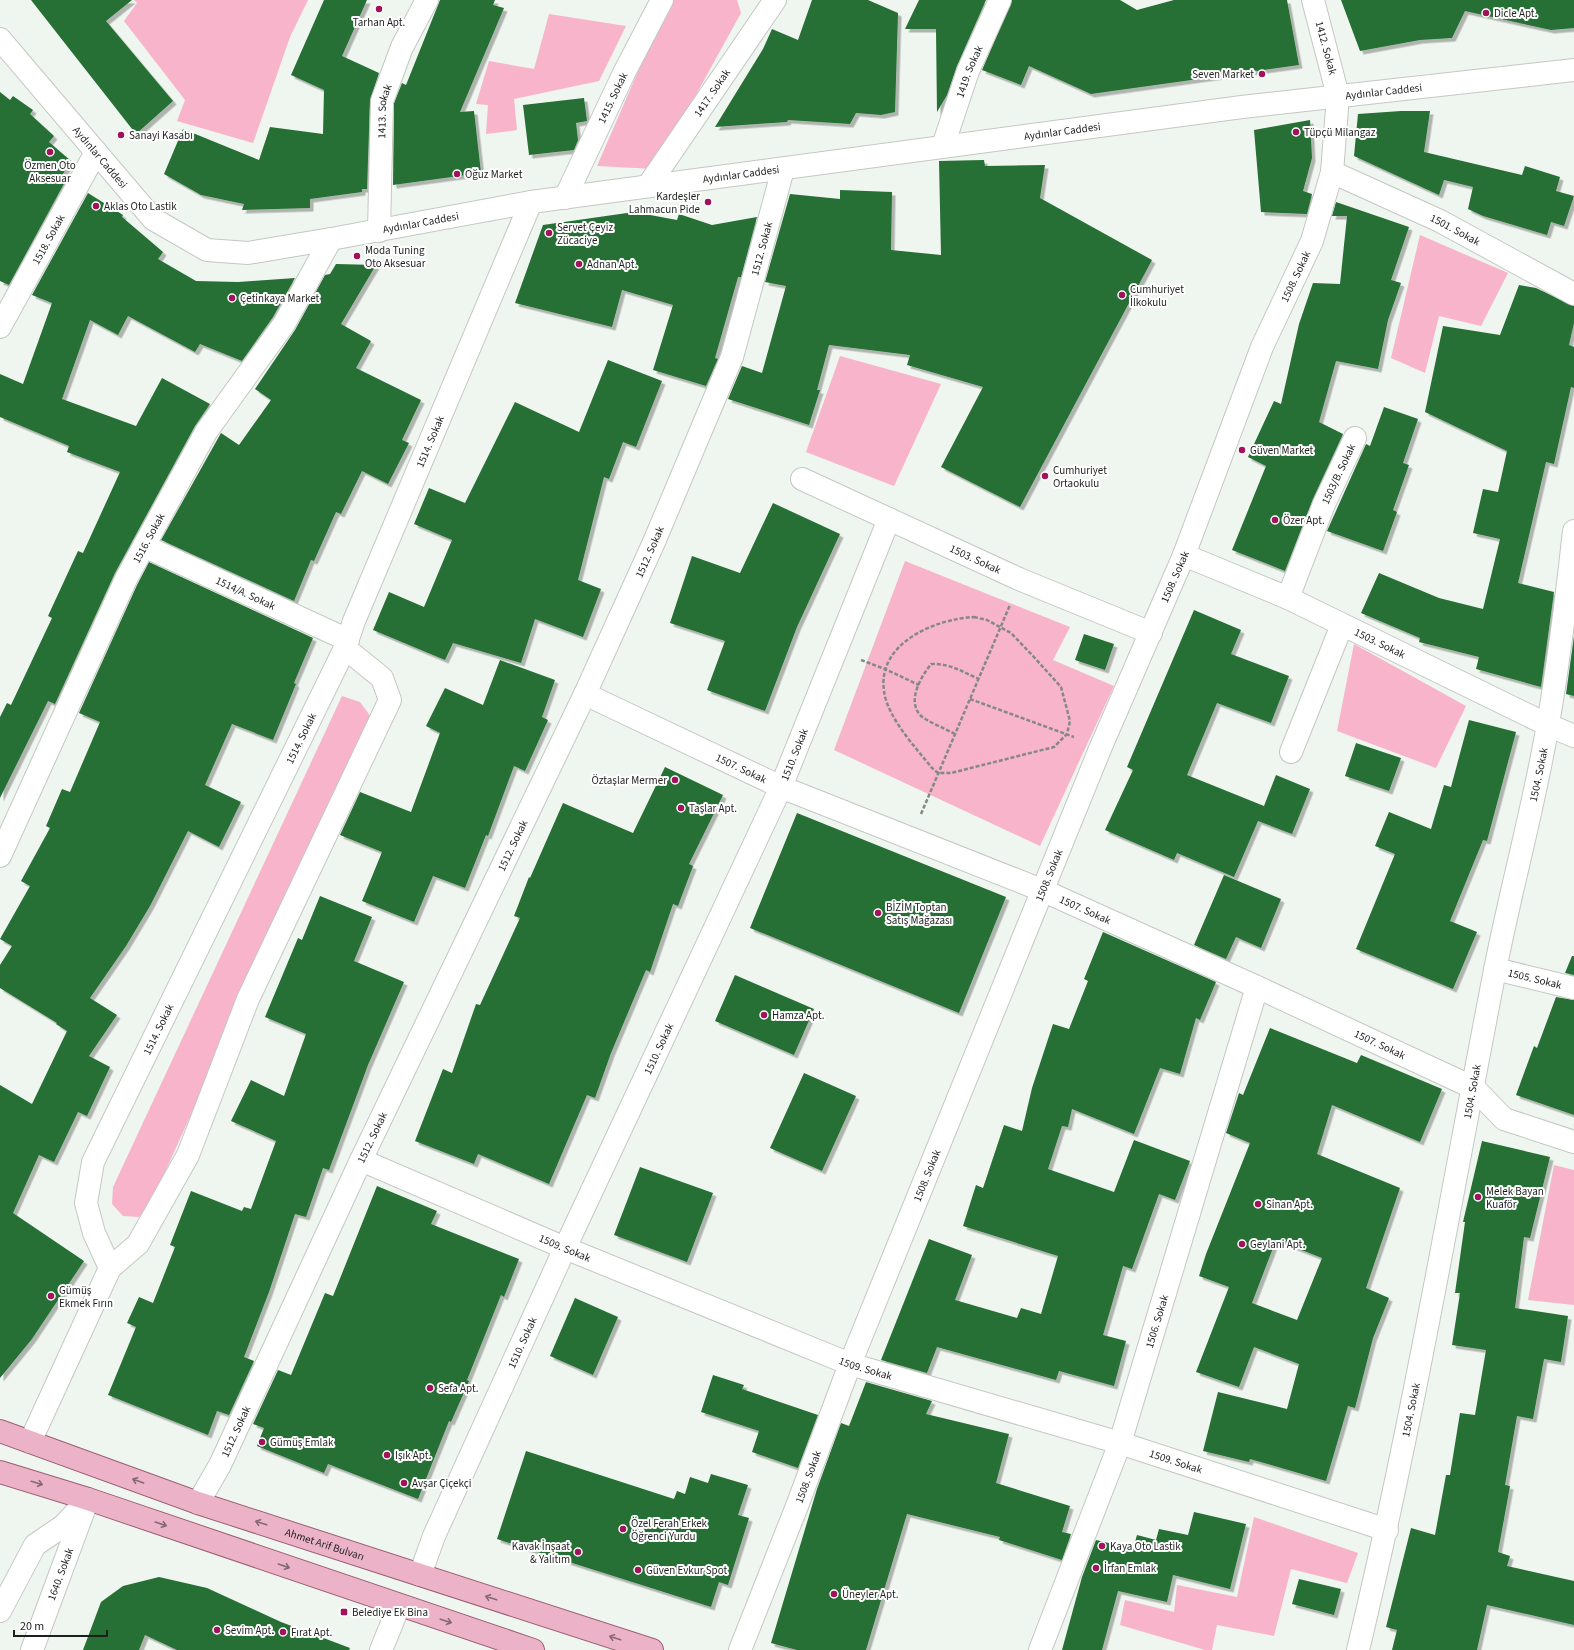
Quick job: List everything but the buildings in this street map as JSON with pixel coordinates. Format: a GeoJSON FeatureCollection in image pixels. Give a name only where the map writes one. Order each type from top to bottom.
{"type":"FeatureCollection","features":[{"type":"Feature","properties":{"kind":"main road","name":"Ahmet Arif Bulvarı"},"geometry":{"type":"LineString","coordinates":[[0,1431],[198,1503],[652,1650]]}},
{"type":"Feature","properties":{"kind":"main road"},"geometry":{"type":"LineString","coordinates":[[0,1472],[88,1499],[399,1606],[533,1650]]}},
{"type":"Feature","properties":{"kind":"street","name":"1413. Sokak"},"geometry":{"type":"LineString","coordinates":[[379,231],[382,101],[402,47],[427,0]]}},
{"type":"Feature","properties":{"kind":"street","name":"1415. Sokak"},"geometry":{"type":"LineString","coordinates":[[565,198],[624,73],[662,0]]}},
{"type":"Feature","properties":{"kind":"street","name":"1417. Sokak"},"geometry":{"type":"LineString","coordinates":[[648,186],[775,0]]}},
{"type":"Feature","properties":{"kind":"street","name":"1419. Sokak"},"geometry":{"type":"LineString","coordinates":[[943,146],[968,71],[1000,0]]}},
{"type":"Feature","properties":{"kind":"street","name":"1412. Sokak"},"geometry":{"type":"LineString","coordinates":[[1313,0],[1338,96]]}},
{"type":"Feature","properties":{"kind":"street","name":"Aydınlar Caddesi"},"geometry":{"type":"LineString","coordinates":[[0,39],[153,219],[207,250],[248,253],[379,231],[531,202],[1242,107],[1574,70]]}},
{"type":"Feature","properties":{"kind":"street","name":"1508. Sokak"},"geometry":{"type":"LineString","coordinates":[[740,1650],[797,1506],[850,1364],[1044,891],[1100,749],[1184,555],[1262,347],[1312,241],[1332,172],[1338,96]]}},
{"type":"Feature","properties":{"kind":"street","name":"1518. Sokak"},"geometry":{"type":"LineString","coordinates":[[0,327],[96,152]]}},
{"type":"Feature","properties":{"kind":"street","name":"1512. Sokak"},"geometry":{"type":"LineString","coordinates":[[198,1503],[220,1465],[361,1160],[585,694],[654,542],[732,357],[783,169]]}},
{"type":"Feature","properties":{"kind":"street","name":"1501. Sokak"},"geometry":{"type":"LineString","coordinates":[[1332,172],[1440,222],[1574,294]]}},
{"type":"Feature","properties":{"kind":"street","name":"1514. Sokak"},"geometry":{"type":"LineString","coordinates":[[110,1268],[94,1233],[86,1203],[93,1162],[346,644],[531,202]]}},
{"type":"Feature","properties":{"kind":"street","name":"1516. Sokak"},"geometry":{"type":"LineString","coordinates":[[0,856],[122,586],[206,432],[284,324],[331,239]]}},
{"type":"Feature","properties":{"kind":"street","name":"1503/B. Sokak"},"geometry":{"type":"LineString","coordinates":[[1288,598],[1324,504],[1355,438]]}},
{"type":"Feature","properties":{"kind":"street","name":"1503. Sokak"},"geometry":{"type":"LineString","coordinates":[[802,480],[1019,579],[1151,633]]}},
{"type":"Feature","properties":{"kind":"street","name":"1510. Sokak"},"geometry":{"type":"LineString","coordinates":[[420,1575],[434,1536],[565,1248],[781,787],[889,519]]}},
{"type":"Feature","properties":{"kind":"street","name":"1504. Sokak"},"geometry":{"type":"LineString","coordinates":[[1358,1650],[1387,1530],[1474,1088],[1495,969],[1548,726],[1569,583],[1574,531]]}},
{"type":"Feature","properties":{"kind":"street","name":"1514/A. Sokak"},"geometry":{"type":"LineString","coordinates":[[110,1268],[138,1244],[188,1156],[248,998],[390,700],[382,678],[346,644],[144,546]]}},
{"type":"Feature","properties":{"kind":"street","name":"1503. Sokak"},"geometry":{"type":"LineString","coordinates":[[1184,555],[1288,598],[1548,726],[1574,736]]}},
{"type":"Feature","properties":{"kind":"street"},"geometry":{"type":"LineString","coordinates":[[1291,752],[1342,625]]}},
{"type":"Feature","properties":{"kind":"street","name":"1507. Sokak"},"geometry":{"type":"LineString","coordinates":[[585,694],[781,787],[1044,891],[1257,986],[1474,1088],[1504,1119],[1574,1142]]}},
{"type":"Feature","properties":{"kind":"street","name":"1505. Sokak"},"geometry":{"type":"LineString","coordinates":[[1495,969],[1574,988]]}},
{"type":"Feature","properties":{"kind":"street","name":"1506. Sokak"},"geometry":{"type":"LineString","coordinates":[[1040,1650],[1120,1443],[1257,986]]}},
{"type":"Feature","properties":{"kind":"street","name":"1509. Sokak"},"geometry":{"type":"LineString","coordinates":[[361,1160],[565,1248],[850,1364],[1120,1443],[1387,1530]]}},
{"type":"Feature","properties":{"kind":"street"},"geometry":{"type":"LineString","coordinates":[[30,1442],[110,1268]]}},
{"type":"Feature","properties":{"kind":"street"},"geometry":{"type":"LineString","coordinates":[[0,1611],[35,1545],[63,1526],[88,1499]]}},
{"type":"Feature","properties":{"kind":"street","name":"1640. Sokak"},"geometry":{"type":"LineString","coordinates":[[32,1650],[88,1499]]}},
{"type":"Feature","properties":{"kind":"street"},"geometry":{"type":"LineString","coordinates":[[381,1650],[399,1606]]}},
{"type":"Feature","properties":{"kind":"path"},"geometry":{"type":"LineString","coordinates":[[911,838],[1001,628],[1019,579]]}},
{"type":"Feature","properties":{"kind":"path"},"geometry":{"type":"LineString","coordinates":[[974,617],[987,620],[1011,633],[1061,687],[1070,721],[1067,734],[1054,747],[951,773],[938,773],[932,768],[897,722],[884,691],[885,669],[896,650],[911,636],[935,624],[957,618],[974,617]]}},
{"type":"Feature","properties":{"kind":"path"},"geometry":{"type":"LineString","coordinates":[[836,652],[885,669],[919,685]]}},
{"type":"Feature","properties":{"kind":"path"},"geometry":{"type":"LineString","coordinates":[[955,734],[921,716],[916,708],[915,696],[922,675],[931,664],[940,664],[954,667],[979,679]]}},
{"type":"Feature","properties":{"kind":"path"},"geometry":{"type":"LineString","coordinates":[[970,699],[1067,734],[1100,749]]}},
{"type":"Feature","properties":{"kind":"shaded area"},"geometry":{"type":"Polygon","coordinates":[[[134,0],[308,0],[290,37],[253,143],[177,121],[185,100],[124,21],[137,3],[134,0]]]}},
{"type":"Feature","properties":{"kind":"shaded area"},"geometry":{"type":"Polygon","coordinates":[[[669,0],[737,0],[741,13],[655,169],[597,166],[669,0]]]}},
{"type":"Feature","properties":{"kind":"shaded area"},"geometry":{"type":"Polygon","coordinates":[[[549,14],[626,26],[599,81],[514,99],[517,130],[486,134],[488,105],[476,104],[489,61],[534,69],[549,14]]]}},
{"type":"Feature","properties":{"kind":"shaded area"},"geometry":{"type":"Polygon","coordinates":[[[1420,235],[1508,273],[1481,326],[1439,316],[1425,373],[1391,358],[1420,235]]]}},
{"type":"Feature","properties":{"kind":"shaded area"},"geometry":{"type":"Polygon","coordinates":[[[840,356],[941,384],[894,486],[806,452],[840,356]]]}},
{"type":"Feature","properties":{"kind":"shaded area"},"geometry":{"type":"Polygon","coordinates":[[[905,561],[1070,627],[1053,660],[1114,686],[1040,846],[834,750],[905,561]]]}},
{"type":"Feature","properties":{"kind":"shaded area"},"geometry":{"type":"Polygon","coordinates":[[[1354,644],[1466,706],[1436,768],[1337,731],[1354,644]]]}},
{"type":"Feature","properties":{"kind":"shaded area"},"geometry":{"type":"Polygon","coordinates":[[[342,696],[360,702],[371,717],[150,1205],[139,1217],[123,1216],[112,1204],[113,1187],[342,696]]]}},
{"type":"Feature","properties":{"kind":"shaded area"},"geometry":{"type":"Polygon","coordinates":[[[1554,1165],[1574,1170],[1574,1305],[1528,1300],[1554,1165]]]}},
{"type":"Feature","properties":{"kind":"shaded area"},"geometry":{"type":"Polygon","coordinates":[[[1254,1517],[1358,1553],[1347,1583],[1291,1569],[1274,1636],[1217,1625],[1212,1650],[1205,1650],[1120,1625],[1125,1600],[1174,1612],[1177,1585],[1237,1597],[1254,1517]]]}},
{"type":"Feature","properties":{"kind":"place","name":"Tarhan Apt."},"geometry":{"type":"Point","coordinates":[379,9]}},
{"type":"Feature","properties":{"kind":"place","name":"Dicle Apt."},"geometry":{"type":"Point","coordinates":[1486,13]}},
{"type":"Feature","properties":{"kind":"place","name":"Seven Market"},"geometry":{"type":"Point","coordinates":[1262,74]}},
{"type":"Feature","properties":{"kind":"place","name":"Tüpçü Milangaz"},"geometry":{"type":"Point","coordinates":[1296,132]}},
{"type":"Feature","properties":{"kind":"place","name":"Sanayi Kasabı"},"geometry":{"type":"Point","coordinates":[121,135]}},
{"type":"Feature","properties":{"kind":"place","name":"Özmen Oto Aksesuar"},"geometry":{"type":"Point","coordinates":[50,152]}},
{"type":"Feature","properties":{"kind":"place","name":"Oğuz Market"},"geometry":{"type":"Point","coordinates":[457,174]}},
{"type":"Feature","properties":{"kind":"place","name":"Kardeşler Lahmacun Pide"},"geometry":{"type":"Point","coordinates":[708,202]}},
{"type":"Feature","properties":{"kind":"place","name":"Aklas Oto Lastik"},"geometry":{"type":"Point","coordinates":[96,206]}},
{"type":"Feature","properties":{"kind":"place","name":"Servet Çeyiz Zücaciye"},"geometry":{"type":"Point","coordinates":[549,233]}},
{"type":"Feature","properties":{"kind":"place","name":"Moda Tuning Oto Aksesuar"},"geometry":{"type":"Point","coordinates":[357,256]}},
{"type":"Feature","properties":{"kind":"place","name":"Adnan Apt."},"geometry":{"type":"Point","coordinates":[579,264]}},
{"type":"Feature","properties":{"kind":"place","name":"Cumhuriyet İlkokulu"},"geometry":{"type":"Point","coordinates":[1122,295]}},
{"type":"Feature","properties":{"kind":"place","name":"Çetinkaya Market"},"geometry":{"type":"Point","coordinates":[232,298]}},
{"type":"Feature","properties":{"kind":"place","name":"Güven Market"},"geometry":{"type":"Point","coordinates":[1242,450]}},
{"type":"Feature","properties":{"kind":"place","name":"Cumhuriyet Ortaokulu"},"geometry":{"type":"Point","coordinates":[1045,476]}},
{"type":"Feature","properties":{"kind":"place","name":"Özer Apt."},"geometry":{"type":"Point","coordinates":[1275,520]}},
{"type":"Feature","properties":{"kind":"place","name":"Öztaşlar Mermer"},"geometry":{"type":"Point","coordinates":[675,780]}},
{"type":"Feature","properties":{"kind":"place","name":"Taşlar Apt."},"geometry":{"type":"Point","coordinates":[681,808]}},
{"type":"Feature","properties":{"kind":"place","name":"BİZİM Toptan Satış Mağazası"},"geometry":{"type":"Point","coordinates":[878,913]}},
{"type":"Feature","properties":{"kind":"place","name":"Hamza Apt."},"geometry":{"type":"Point","coordinates":[764,1015]}},
{"type":"Feature","properties":{"kind":"place","name":"Melek Bayan Kuaför"},"geometry":{"type":"Point","coordinates":[1478,1197]}},
{"type":"Feature","properties":{"kind":"place","name":"Sinan Apt."},"geometry":{"type":"Point","coordinates":[1258,1204]}},
{"type":"Feature","properties":{"kind":"place","name":"Geylani Apt."},"geometry":{"type":"Point","coordinates":[1242,1244]}},
{"type":"Feature","properties":{"kind":"place","name":"Gümüş Ekmek Fırın"},"geometry":{"type":"Point","coordinates":[51,1296]}},
{"type":"Feature","properties":{"kind":"place","name":"Sefa Apt."},"geometry":{"type":"Point","coordinates":[430,1388]}},
{"type":"Feature","properties":{"kind":"place","name":"Gümüş Emlak"},"geometry":{"type":"Point","coordinates":[262,1442]}},
{"type":"Feature","properties":{"kind":"place","name":"Işık Apt."},"geometry":{"type":"Point","coordinates":[387,1455]}},
{"type":"Feature","properties":{"kind":"place","name":"Avşar Çiçekçi"},"geometry":{"type":"Point","coordinates":[404,1483]}},
{"type":"Feature","properties":{"kind":"place","name":"Özel Ferah Erkek Öğrenci Yurdu"},"geometry":{"type":"Point","coordinates":[623,1529]}},
{"type":"Feature","properties":{"kind":"place","name":"Kaya Oto Lastik"},"geometry":{"type":"Point","coordinates":[1102,1546]}},
{"type":"Feature","properties":{"kind":"place","name":"Kavak İnşaat & Yalıtım"},"geometry":{"type":"Point","coordinates":[578,1552]}},
{"type":"Feature","properties":{"kind":"place","name":"İrfan Emlak"},"geometry":{"type":"Point","coordinates":[1096,1568]}},
{"type":"Feature","properties":{"kind":"place","name":"Güven Evkur Spot"},"geometry":{"type":"Point","coordinates":[638,1570]}},
{"type":"Feature","properties":{"kind":"place","name":"Üneyler Apt."},"geometry":{"type":"Point","coordinates":[834,1594]}},
{"type":"Feature","properties":{"kind":"place","name":"Belediye Ek Bina"},"geometry":{"type":"Point","coordinates":[344,1612]}},
{"type":"Feature","properties":{"kind":"place","name":"Sevim Apt."},"geometry":{"type":"Point","coordinates":[217,1630]}},
{"type":"Feature","properties":{"kind":"place","name":"Fırat Apt."},"geometry":{"type":"Point","coordinates":[283,1632]}}]}
